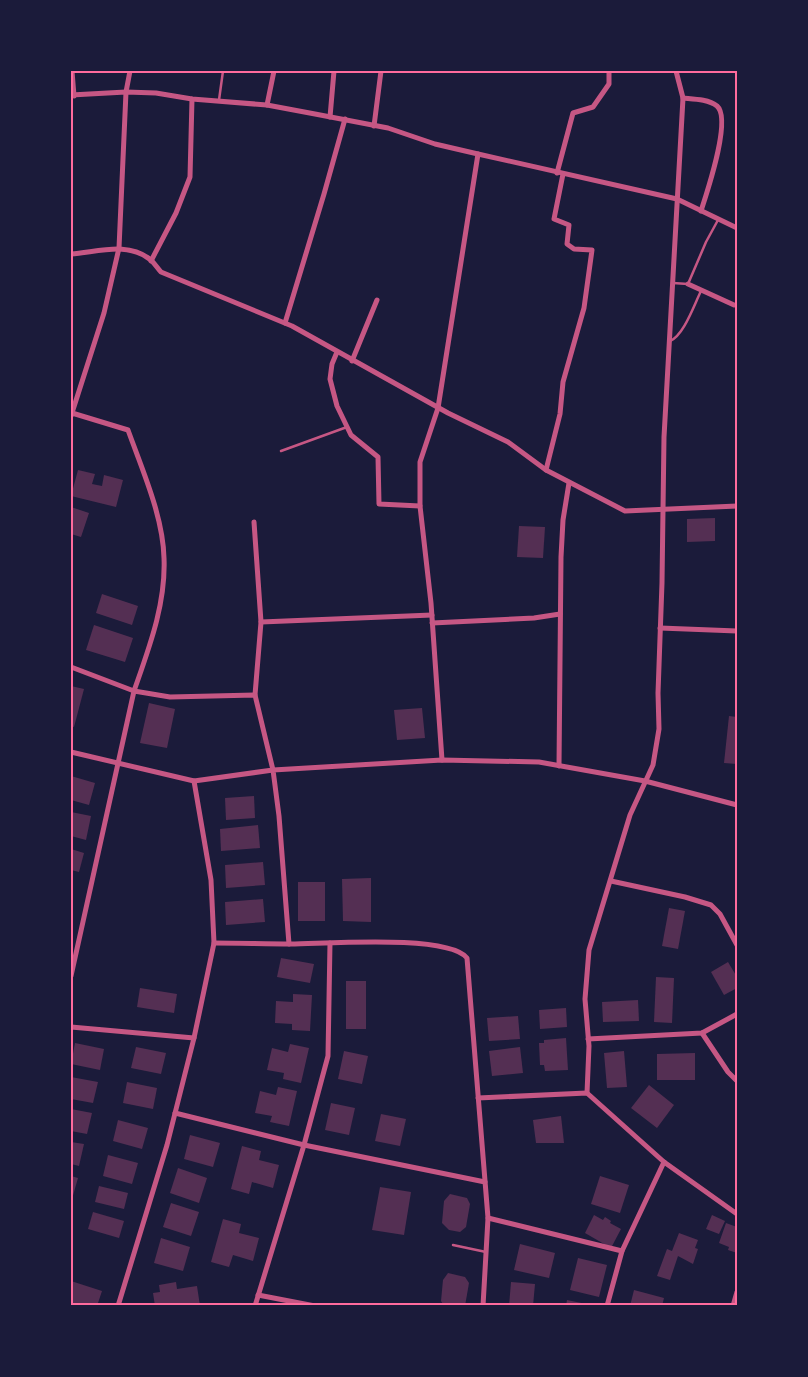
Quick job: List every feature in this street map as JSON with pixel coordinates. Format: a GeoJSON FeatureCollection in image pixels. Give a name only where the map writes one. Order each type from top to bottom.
{"type":"FeatureCollection","features":[{"type":"Feature","properties":{"kind":"street"},"geometry":{"type":"LineString","coordinates":[[72,71],[73,95],[126,92],[156,93],[267,106],[330,116],[560,174],[677,199],[737,228]]}},
{"type":"Feature","properties":{"kind":"street"},"geometry":{"type":"LineString","coordinates":[[71,976],[134,691],[154,633],[164,584],[164,556],[158,518],[128,430],[72,414],[104,313],[119,248],[126,92],[130,71]]}},
{"type":"Feature","properties":{"kind":"street"},"geometry":{"type":"LineString","coordinates":[[267,106],[274,71]]}},
{"type":"Feature","properties":{"kind":"street"},"geometry":{"type":"LineString","coordinates":[[330,116],[334,71]]}},
{"type":"Feature","properties":{"kind":"street"},"geometry":{"type":"LineString","coordinates":[[374,126],[381,71]]}},
{"type":"Feature","properties":{"kind":"street"},"geometry":{"type":"LineString","coordinates":[[546,470],[560,414],[563,382],[584,308],[592,250],[574,249],[567,244],[569,225],[554,219],[560,174],[573,113],[592,107],[609,84],[610,71]]}},
{"type":"Feature","properties":{"kind":"street"},"geometry":{"type":"LineString","coordinates":[[587,1093],[588,1039],[585,1000],[589,950],[630,816],[653,765],[659,730],[658,693],[664,436],[683,98],[676,71]]}},
{"type":"Feature","properties":{"kind":"street"},"geometry":{"type":"LineString","coordinates":[[151,261],[176,213],[190,177],[192,98]]}},
{"type":"Feature","properties":{"kind":"street"},"geometry":{"type":"LineString","coordinates":[[683,98],[716,105],[723,117],[714,172],[701,211]]}},
{"type":"Feature","properties":{"kind":"street"},"geometry":{"type":"LineString","coordinates":[[285,323],[324,194],[344,119]]}},
{"type":"Feature","properties":{"kind":"street"},"geometry":{"type":"LineString","coordinates":[[442,760],[432,615],[420,506],[420,462],[438,408],[478,154]]}},
{"type":"Feature","properties":{"kind":"street"},"geometry":{"type":"LineString","coordinates":[[71,254],[119,248],[133,250],[151,261],[161,272],[285,323],[438,408],[508,442],[546,470],[625,510],[737,506]]}},
{"type":"Feature","properties":{"kind":"street"},"geometry":{"type":"LineString","coordinates":[[688,284],[734,306]]}},
{"type":"Feature","properties":{"kind":"street"},"geometry":{"type":"LineString","coordinates":[[352,361],[377,300]]}},
{"type":"Feature","properties":{"kind":"street"},"geometry":{"type":"LineString","coordinates":[[337,352],[332,364],[330,379],[337,406],[351,435],[378,457],[379,504],[420,506]]}},
{"type":"Feature","properties":{"kind":"street"},"geometry":{"type":"LineString","coordinates":[[559,766],[563,520],[570,483]]}},
{"type":"Feature","properties":{"kind":"street"},"geometry":{"type":"LineString","coordinates":[[254,522],[261,622],[255,695],[273,770],[279,816],[289,944]]}},
{"type":"Feature","properties":{"kind":"street"},"geometry":{"type":"LineString","coordinates":[[432,623],[534,618],[560,614]]}},
{"type":"Feature","properties":{"kind":"street"},"geometry":{"type":"LineString","coordinates":[[261,622],[432,615]]}},
{"type":"Feature","properties":{"kind":"street"},"geometry":{"type":"LineString","coordinates":[[660,628],[737,631]]}},
{"type":"Feature","properties":{"kind":"street"},"geometry":{"type":"LineString","coordinates":[[71,667],[134,691],[170,697],[255,695]]}},
{"type":"Feature","properties":{"kind":"street"},"geometry":{"type":"LineString","coordinates":[[71,752],[194,781],[273,770],[442,760],[540,762],[646,781],[737,805]]}},
{"type":"Feature","properties":{"kind":"street"},"geometry":{"type":"LineString","coordinates":[[118,1306],[167,1145],[194,1038],[214,943],[211,880],[194,781]]}},
{"type":"Feature","properties":{"kind":"street"},"geometry":{"type":"LineString","coordinates":[[611,881],[685,897],[711,905],[720,914],[737,945]]}},
{"type":"Feature","properties":{"kind":"street"},"geometry":{"type":"LineString","coordinates":[[214,943],[388,942],[452,949],[463,953],[467,958],[488,1218],[483,1306]]}},
{"type":"Feature","properties":{"kind":"street"},"geometry":{"type":"LineString","coordinates":[[255,1306],[304,1145],[328,1056],[330,943]]}},
{"type":"Feature","properties":{"kind":"street"},"geometry":{"type":"LineString","coordinates":[[588,1039],[702,1033],[737,1014]]}},
{"type":"Feature","properties":{"kind":"street"},"geometry":{"type":"LineString","coordinates":[[71,1027],[194,1038]]}},
{"type":"Feature","properties":{"kind":"street"},"geometry":{"type":"LineString","coordinates":[[702,1033],[728,1072],[737,1081]]}},
{"type":"Feature","properties":{"kind":"street"},"geometry":{"type":"LineString","coordinates":[[478,1098],[587,1093],[664,1162],[737,1214]]}},
{"type":"Feature","properties":{"kind":"street"},"geometry":{"type":"LineString","coordinates":[[175,1113],[304,1145],[484,1182]]}},
{"type":"Feature","properties":{"kind":"street"},"geometry":{"type":"LineString","coordinates":[[607,1306],[622,1251],[664,1162]]}},
{"type":"Feature","properties":{"kind":"street"},"geometry":{"type":"LineString","coordinates":[[488,1218],[622,1251]]}},
{"type":"Feature","properties":{"kind":"street"},"geometry":{"type":"LineString","coordinates":[[733,1306],[737,1292]]}},
{"type":"Feature","properties":{"kind":"street"},"geometry":{"type":"LineString","coordinates":[[258,1295],[315,1306]]}},
{"type":"Feature","properties":{"kind":"lane"},"geometry":{"type":"LineString","coordinates":[[219,100],[223,71]]}},
{"type":"Feature","properties":{"kind":"lane"},"geometry":{"type":"LineString","coordinates":[[672,283],[688,284],[706,242],[718,220]]}},
{"type":"Feature","properties":{"kind":"lane"},"geometry":{"type":"LineString","coordinates":[[669,342],[674,339],[684,325],[701,290]]}},
{"type":"Feature","properties":{"kind":"lane"},"geometry":{"type":"LineString","coordinates":[[281,451],[347,427]]}},
{"type":"Feature","properties":{"kind":"lane"},"geometry":{"type":"LineString","coordinates":[[452,1245],[486,1252]]}},
{"type":"Feature","properties":{"kind":"building"},"geometry":{"type":"Polygon","coordinates":[[[78,470],[95,474],[92,484],[102,486],[104,475],[123,480],[116,507],[71,496],[78,470]]]}},
{"type":"Feature","properties":{"kind":"building"},"geometry":{"type":"Polygon","coordinates":[[[71,507],[89,513],[81,537],[71,534],[71,507]]]}},
{"type":"Feature","properties":{"kind":"building"},"geometry":{"type":"Polygon","coordinates":[[[715,518],[715,541],[687,542],[687,519],[715,518]]]}},
{"type":"Feature","properties":{"kind":"building"},"geometry":{"type":"Polygon","coordinates":[[[519,526],[545,527],[543,558],[517,557],[519,526]]]}},
{"type":"Feature","properties":{"kind":"building"},"geometry":{"type":"Polygon","coordinates":[[[102,594],[138,606],[132,625],[96,613],[102,594]]]}},
{"type":"Feature","properties":{"kind":"building"},"geometry":{"type":"Polygon","coordinates":[[[94,625],[133,638],[125,662],[86,650],[94,625]]]}},
{"type":"Feature","properties":{"kind":"building"},"geometry":{"type":"Polygon","coordinates":[[[71,686],[84,689],[74,727],[71,726],[71,686]]]}},
{"type":"Feature","properties":{"kind":"building"},"geometry":{"type":"Polygon","coordinates":[[[149,703],[175,709],[167,748],[140,743],[149,703]]]}},
{"type":"Feature","properties":{"kind":"building"},"geometry":{"type":"Polygon","coordinates":[[[422,708],[425,738],[397,740],[394,710],[422,708]]]}},
{"type":"Feature","properties":{"kind":"building"},"geometry":{"type":"Polygon","coordinates":[[[729,716],[737,717],[737,764],[724,763],[729,716]]]}},
{"type":"Feature","properties":{"kind":"building"},"geometry":{"type":"Polygon","coordinates":[[[71,776],[95,783],[89,805],[71,800],[71,776]]]}},
{"type":"Feature","properties":{"kind":"building"},"geometry":{"type":"Polygon","coordinates":[[[254,796],[255,818],[226,820],[225,798],[254,796]]]}},
{"type":"Feature","properties":{"kind":"building"},"geometry":{"type":"Polygon","coordinates":[[[71,812],[91,816],[86,840],[71,836],[71,812]]]}},
{"type":"Feature","properties":{"kind":"building"},"geometry":{"type":"Polygon","coordinates":[[[258,825],[260,848],[221,851],[220,829],[258,825]]]}},
{"type":"Feature","properties":{"kind":"building"},"geometry":{"type":"Polygon","coordinates":[[[71,849],[84,853],[79,872],[71,870],[71,849]]]}},
{"type":"Feature","properties":{"kind":"building"},"geometry":{"type":"Polygon","coordinates":[[[263,862],[265,885],[226,888],[225,865],[263,862]]]}},
{"type":"Feature","properties":{"kind":"building"},"geometry":{"type":"Polygon","coordinates":[[[371,878],[371,922],[343,921],[342,879],[371,878]]]}},
{"type":"Feature","properties":{"kind":"building"},"geometry":{"type":"Polygon","coordinates":[[[298,882],[325,882],[325,921],[298,921],[298,882]]]}},
{"type":"Feature","properties":{"kind":"building"},"geometry":{"type":"Polygon","coordinates":[[[263,899],[265,922],[226,925],[225,902],[263,899]]]}},
{"type":"Feature","properties":{"kind":"building"},"geometry":{"type":"Polygon","coordinates":[[[669,908],[685,911],[678,949],[662,946],[669,908]]]}},
{"type":"Feature","properties":{"kind":"building"},"geometry":{"type":"Polygon","coordinates":[[[281,958],[314,964],[310,983],[277,977],[281,958]]]}},
{"type":"Feature","properties":{"kind":"building"},"geometry":{"type":"Polygon","coordinates":[[[728,962],[737,977],[737,988],[724,995],[711,972],[728,962]]]}},
{"type":"Feature","properties":{"kind":"building"},"geometry":{"type":"Polygon","coordinates":[[[656,977],[674,978],[672,1023],[654,1022],[656,977]]]}},
{"type":"Feature","properties":{"kind":"building"},"geometry":{"type":"Polygon","coordinates":[[[346,981],[366,981],[366,1029],[346,1029],[346,981]]]}},
{"type":"Feature","properties":{"kind":"building"},"geometry":{"type":"Polygon","coordinates":[[[140,988],[177,994],[174,1013],[137,1007],[140,988]]]}},
{"type":"Feature","properties":{"kind":"building"},"geometry":{"type":"Polygon","coordinates":[[[293,994],[312,995],[310,1031],[292,1030],[292,1024],[275,1023],[276,1001],[293,1002],[293,994]]]}},
{"type":"Feature","properties":{"kind":"building"},"geometry":{"type":"Polygon","coordinates":[[[638,1000],[639,1021],[603,1022],[602,1002],[638,1000]]]}},
{"type":"Feature","properties":{"kind":"building"},"geometry":{"type":"Polygon","coordinates":[[[566,1008],[567,1027],[540,1029],[539,1010],[566,1008]]]}},
{"type":"Feature","properties":{"kind":"building"},"geometry":{"type":"Polygon","coordinates":[[[518,1016],[520,1039],[489,1041],[487,1018],[518,1016]]]}},
{"type":"Feature","properties":{"kind":"building"},"geometry":{"type":"Polygon","coordinates":[[[566,1038],[568,1070],[545,1071],[544,1065],[540,1065],[539,1043],[544,1043],[544,1040],[566,1038]]]}},
{"type":"Feature","properties":{"kind":"building"},"geometry":{"type":"Polygon","coordinates":[[[75,1043],[104,1049],[100,1070],[71,1064],[75,1043]]]}},
{"type":"Feature","properties":{"kind":"building"},"geometry":{"type":"Polygon","coordinates":[[[290,1044],[309,1048],[301,1083],[283,1079],[284,1073],[267,1070],[272,1048],[288,1052],[290,1044]]]}},
{"type":"Feature","properties":{"kind":"building"},"geometry":{"type":"Polygon","coordinates":[[[136,1047],[166,1053],[161,1074],[131,1068],[136,1047]]]}},
{"type":"Feature","properties":{"kind":"building"},"geometry":{"type":"Polygon","coordinates":[[[520,1047],[523,1073],[492,1076],[489,1051],[520,1047]]]}},
{"type":"Feature","properties":{"kind":"building"},"geometry":{"type":"Polygon","coordinates":[[[344,1051],[368,1056],[362,1084],[338,1079],[344,1051]]]}},
{"type":"Feature","properties":{"kind":"building"},"geometry":{"type":"Polygon","coordinates":[[[624,1051],[627,1087],[607,1088],[604,1053],[624,1051]]]}},
{"type":"Feature","properties":{"kind":"building"},"geometry":{"type":"Polygon","coordinates":[[[695,1053],[695,1080],[657,1080],[657,1054],[695,1053]]]}},
{"type":"Feature","properties":{"kind":"building"},"geometry":{"type":"Polygon","coordinates":[[[71,1077],[98,1082],[93,1103],[71,1099],[71,1077]]]}},
{"type":"Feature","properties":{"kind":"building"},"geometry":{"type":"Polygon","coordinates":[[[127,1082],[157,1088],[153,1109],[123,1103],[127,1082]]]}},
{"type":"Feature","properties":{"kind":"building"},"geometry":{"type":"Polygon","coordinates":[[[649,1085],[674,1105],[657,1128],[631,1108],[649,1085]]]}},
{"type":"Feature","properties":{"kind":"building"},"geometry":{"type":"Polygon","coordinates":[[[278,1087],[297,1091],[289,1126],[270,1122],[272,1116],[255,1113],[260,1091],[276,1095],[278,1087]]]}},
{"type":"Feature","properties":{"kind":"building"},"geometry":{"type":"Polygon","coordinates":[[[331,1103],[355,1108],[349,1135],[325,1130],[331,1103]]]}},
{"type":"Feature","properties":{"kind":"building"},"geometry":{"type":"Polygon","coordinates":[[[71,1109],[92,1113],[87,1134],[71,1131],[71,1109]]]}},
{"type":"Feature","properties":{"kind":"building"},"geometry":{"type":"Polygon","coordinates":[[[381,1114],[406,1119],[400,1146],[375,1141],[381,1114]]]}},
{"type":"Feature","properties":{"kind":"building"},"geometry":{"type":"Polygon","coordinates":[[[561,1116],[564,1143],[536,1143],[533,1120],[561,1116]]]}},
{"type":"Feature","properties":{"kind":"building"},"geometry":{"type":"Polygon","coordinates":[[[118,1120],[148,1128],[142,1149],[113,1141],[118,1120]]]}},
{"type":"Feature","properties":{"kind":"building"},"geometry":{"type":"Polygon","coordinates":[[[190,1135],[220,1143],[213,1167],[184,1159],[190,1135]]]}},
{"type":"Feature","properties":{"kind":"building"},"geometry":{"type":"Polygon","coordinates":[[[71,1142],[84,1144],[79,1166],[71,1164],[71,1142]]]}},
{"type":"Feature","properties":{"kind":"building"},"geometry":{"type":"Polygon","coordinates":[[[242,1146],[261,1151],[259,1160],[279,1165],[273,1188],[252,1182],[249,1194],[231,1189],[242,1146]]]}},
{"type":"Feature","properties":{"kind":"building"},"geometry":{"type":"Polygon","coordinates":[[[108,1155],[138,1163],[132,1184],[103,1176],[108,1155]]]}},
{"type":"Feature","properties":{"kind":"building"},"geometry":{"type":"Polygon","coordinates":[[[178,1168],[207,1178],[199,1203],[170,1193],[178,1168]]]}},
{"type":"Feature","properties":{"kind":"building"},"geometry":{"type":"Polygon","coordinates":[[[71,1176],[78,1178],[72,1199],[71,1199],[71,1176]]]}},
{"type":"Feature","properties":{"kind":"building"},"geometry":{"type":"Polygon","coordinates":[[[600,1176],[629,1185],[620,1213],[591,1204],[600,1176]]]}},
{"type":"Feature","properties":{"kind":"building"},"geometry":{"type":"Polygon","coordinates":[[[99,1186],[128,1193],[124,1209],[95,1202],[99,1186]]]}},
{"type":"Feature","properties":{"kind":"building"},"geometry":{"type":"Polygon","coordinates":[[[380,1187],[411,1192],[404,1235],[372,1230],[380,1187]]]}},
{"type":"Feature","properties":{"kind":"building"},"geometry":{"type":"Polygon","coordinates":[[[450,1194],[467,1198],[470,1204],[466,1227],[460,1232],[449,1230],[442,1223],[444,1201],[450,1194]]]}},
{"type":"Feature","properties":{"kind":"building"},"geometry":{"type":"Polygon","coordinates":[[[171,1203],[199,1212],[191,1236],[163,1227],[171,1203]]]}},
{"type":"Feature","properties":{"kind":"building"},"geometry":{"type":"Polygon","coordinates":[[[93,1212],[124,1221],[119,1238],[88,1229],[93,1212]]]}},
{"type":"Feature","properties":{"kind":"building"},"geometry":{"type":"Polygon","coordinates":[[[594,1215],[603,1220],[605,1217],[611,1221],[610,1223],[621,1229],[611,1248],[585,1233],[594,1215]]]}},
{"type":"Feature","properties":{"kind":"building"},"geometry":{"type":"Polygon","coordinates":[[[712,1215],[725,1221],[719,1234],[706,1229],[712,1215]]]}},
{"type":"Feature","properties":{"kind":"building"},"geometry":{"type":"Polygon","coordinates":[[[223,1219],[241,1224],[239,1233],[259,1238],[253,1261],[233,1255],[229,1267],[211,1262],[223,1219]]]}},
{"type":"Feature","properties":{"kind":"building"},"geometry":{"type":"Polygon","coordinates":[[[726,1223],[737,1227],[737,1253],[728,1250],[729,1247],[719,1243],[726,1223]]]}},
{"type":"Feature","properties":{"kind":"building"},"geometry":{"type":"Polygon","coordinates":[[[679,1233],[698,1240],[695,1248],[698,1249],[693,1264],[678,1256],[670,1280],[657,1276],[667,1249],[672,1251],[679,1233]]]}},
{"type":"Feature","properties":{"kind":"building"},"geometry":{"type":"Polygon","coordinates":[[[161,1238],[190,1247],[183,1271],[154,1263],[161,1238]]]}},
{"type":"Feature","properties":{"kind":"building"},"geometry":{"type":"Polygon","coordinates":[[[520,1244],[555,1253],[549,1278],[514,1270],[520,1244]]]}},
{"type":"Feature","properties":{"kind":"building"},"geometry":{"type":"Polygon","coordinates":[[[578,1258],[607,1265],[599,1297],[570,1290],[578,1258]]]}},
{"type":"Feature","properties":{"kind":"building"},"geometry":{"type":"Polygon","coordinates":[[[448,1273],[465,1277],[469,1283],[465,1306],[444,1306],[441,1301],[443,1280],[448,1273]]]}},
{"type":"Feature","properties":{"kind":"building"},"geometry":{"type":"Polygon","coordinates":[[[71,1281],[102,1291],[97,1306],[79,1306],[71,1303],[71,1281]]]}},
{"type":"Feature","properties":{"kind":"building"},"geometry":{"type":"Polygon","coordinates":[[[176,1282],[177,1289],[197,1286],[200,1306],[155,1306],[153,1293],[160,1292],[159,1285],[176,1282]]]}},
{"type":"Feature","properties":{"kind":"building"},"geometry":{"type":"Polygon","coordinates":[[[511,1282],[535,1284],[533,1306],[509,1306],[511,1282]]]}},
{"type":"Feature","properties":{"kind":"building"},"geometry":{"type":"Polygon","coordinates":[[[634,1290],[664,1298],[662,1306],[630,1306],[634,1290]]]}},
{"type":"Feature","properties":{"kind":"building"},"geometry":{"type":"Polygon","coordinates":[[[567,1300],[591,1305],[591,1306],[566,1306],[567,1300]]]}}]}
